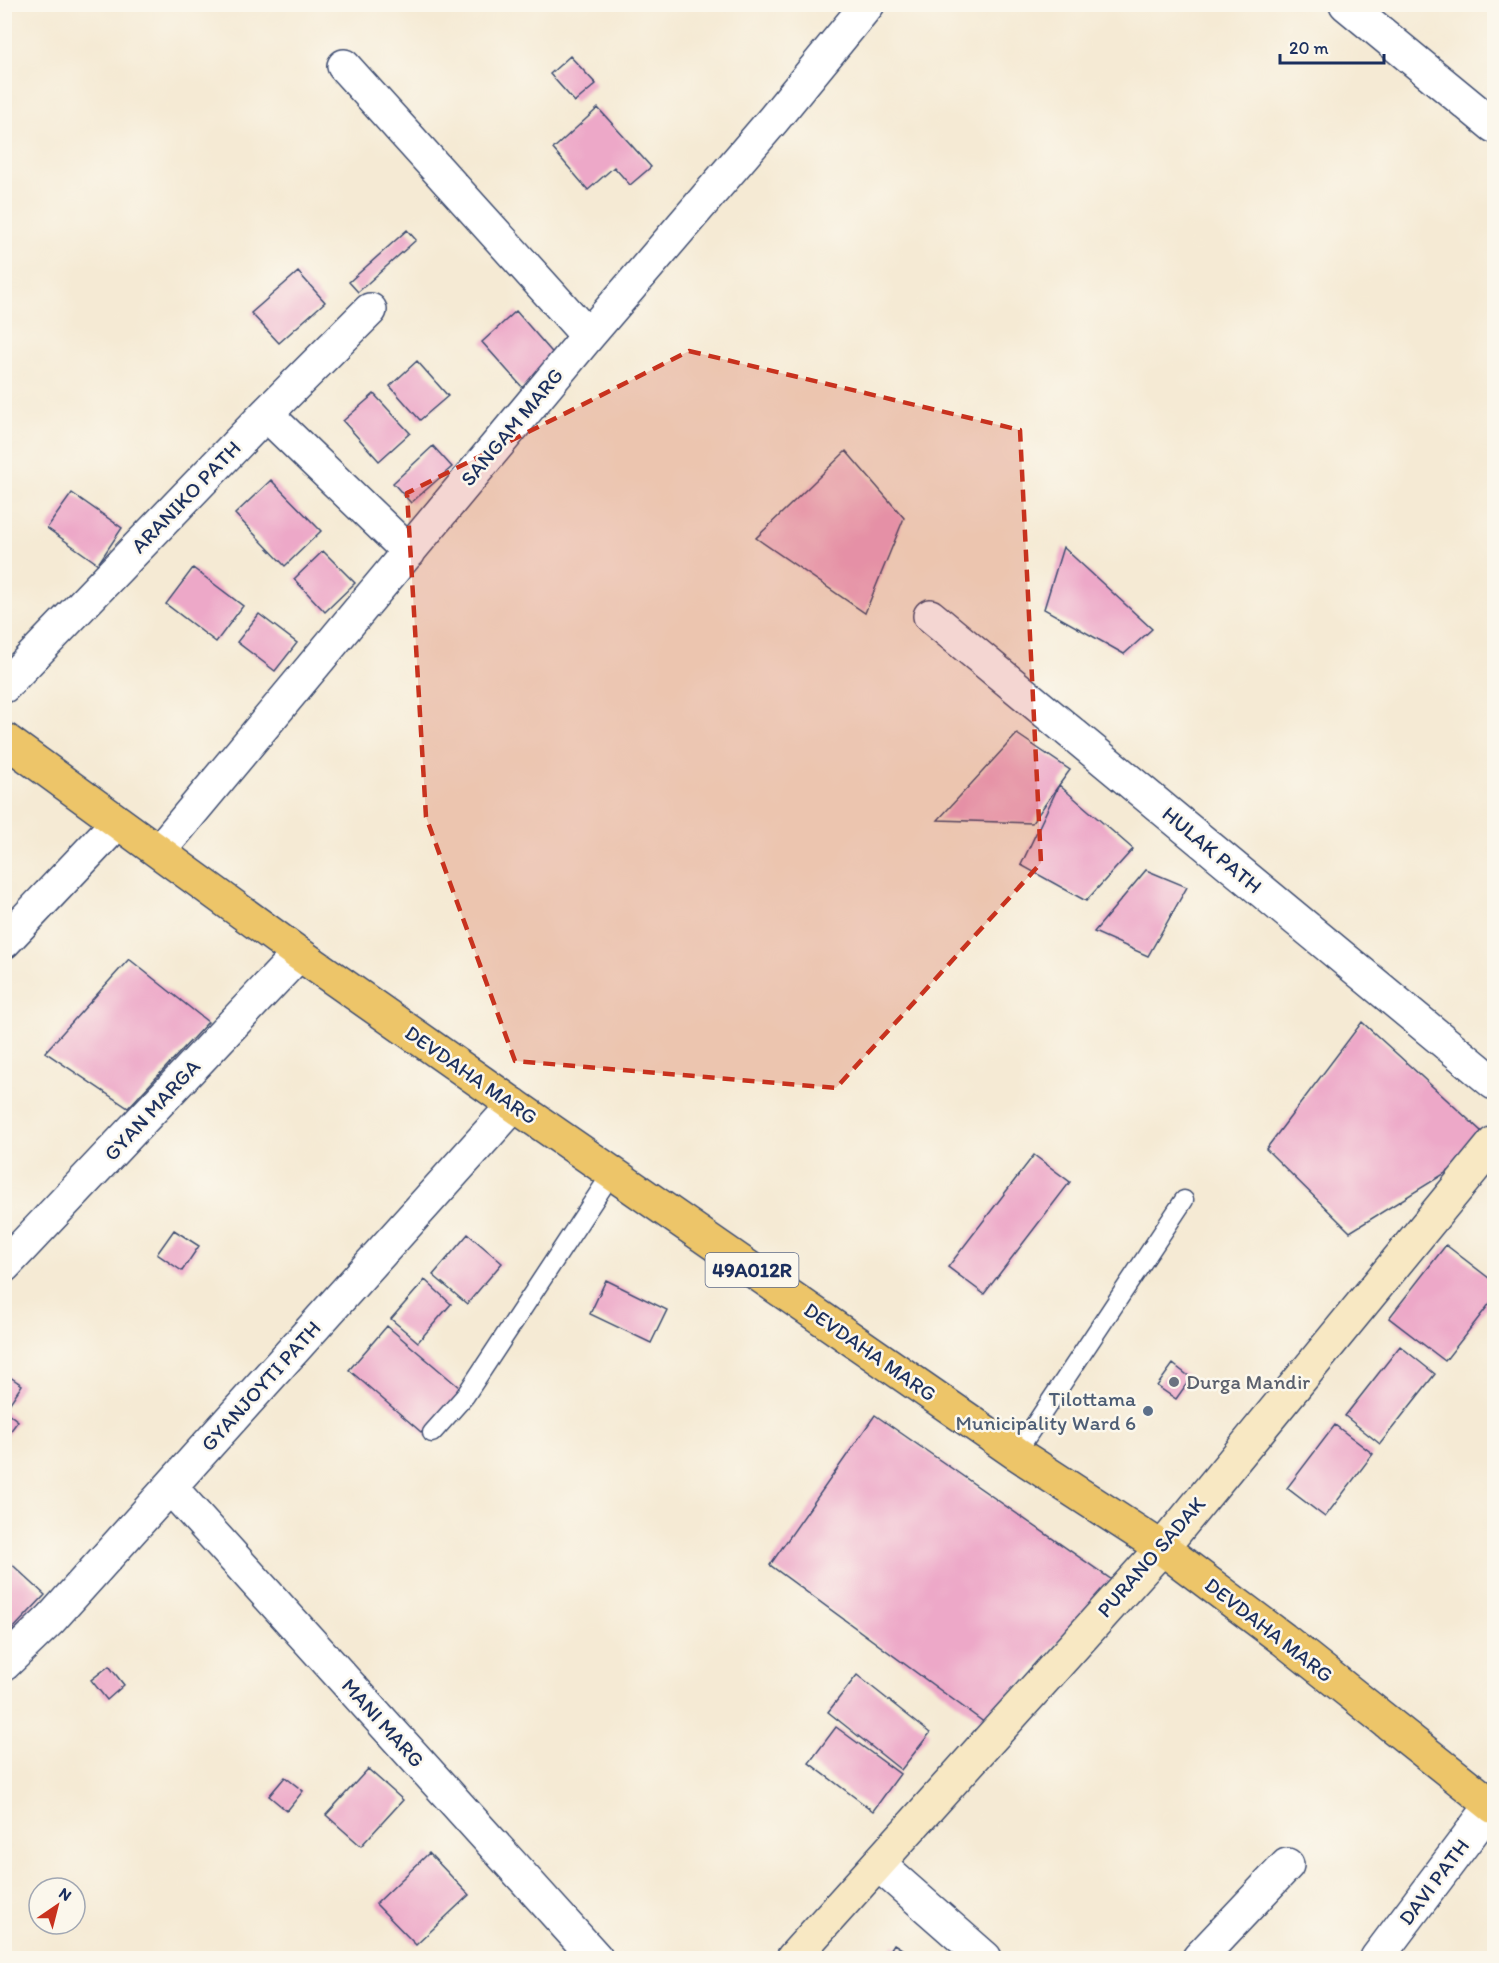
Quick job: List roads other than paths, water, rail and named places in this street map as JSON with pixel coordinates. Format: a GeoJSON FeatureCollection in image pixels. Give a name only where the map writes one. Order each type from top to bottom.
{"type":"FeatureCollection","features":[{"type":"Feature","properties":{"kind":"main road","name":"DEVDAHA MARG"},"geometry":{"type":"LineString","coordinates":[[4,739],[298,954],[514,1105],[1016,1453],[1162,1548],[1283,1639],[1493,1806]]}},
{"type":"Feature","properties":{"kind":"main road","name":"PURANO SADAK"},"geometry":{"type":"LineString","coordinates":[[793,1959],[1162,1548],[1494,1143]]}},
{"type":"Feature","properties":{"kind":"street","name":"SANGAM MARG"},"geometry":{"type":"LineString","coordinates":[[159,852],[588,336],[773,120],[868,4]]}},
{"type":"Feature","properties":{"kind":"street"},"geometry":{"type":"LineString","coordinates":[[1346,4],[1494,126]]}},
{"type":"Feature","properties":{"kind":"street"},"geometry":{"type":"LineString","coordinates":[[344,66],[588,336]]}},
{"type":"Feature","properties":{"kind":"street","name":"ARANIKO PATH"},"geometry":{"type":"LineString","coordinates":[[4,686],[266,414],[370,310]]}},
{"type":"Feature","properties":{"kind":"street"},"geometry":{"type":"LineString","coordinates":[[266,414],[409,552]]}},
{"type":"Feature","properties":{"kind":"street","name":"HULAK PATH"},"geometry":{"type":"LineString","coordinates":[[930,616],[1494,1083]]}},
{"type":"Feature","properties":{"kind":"street"},"geometry":{"type":"LineString","coordinates":[[4,942],[117,823]]}},
{"type":"Feature","properties":{"kind":"street","name":"GYAN MARGA"},"geometry":{"type":"LineString","coordinates":[[4,1266],[298,954]]}},
{"type":"Feature","properties":{"kind":"street","name":"GYANJOYTI PATH"},"geometry":{"type":"LineString","coordinates":[[4,1664],[51,1619],[514,1105]]}},
{"type":"Feature","properties":{"kind":"street","name":"MANI MARG"},"geometry":{"type":"LineString","coordinates":[[170,1487],[596,1959]]}},
{"type":"Feature","properties":{"kind":"street","name":"DAVI PATH"},"geometry":{"type":"LineString","coordinates":[[1377,1959],[1493,1806]]}},
{"type":"Feature","properties":{"kind":"street"},"geometry":{"type":"LineString","coordinates":[[878,1864],[985,1959]]}},
{"type":"Feature","properties":{"kind":"street"},"geometry":{"type":"LineString","coordinates":[[1200,1959],[1287,1865]]}},
{"type":"Feature","properties":{"kind":"lane"},"geometry":{"type":"LineString","coordinates":[[432,1433],[465,1396],[612,1173]]}},
{"type":"Feature","properties":{"kind":"lane"},"geometry":{"type":"LineString","coordinates":[[1016,1453],[1184,1200]]}},
{"type":"Feature","properties":{"kind":"place","name":"Durga Mandir"},"geometry":{"type":"Point","coordinates":[1174,1382]}},
{"type":"Feature","properties":{"kind":"place","name":"Tilottama Municipality Ward 6"},"geometry":{"type":"Point","coordinates":[1148,1411]}}]}
